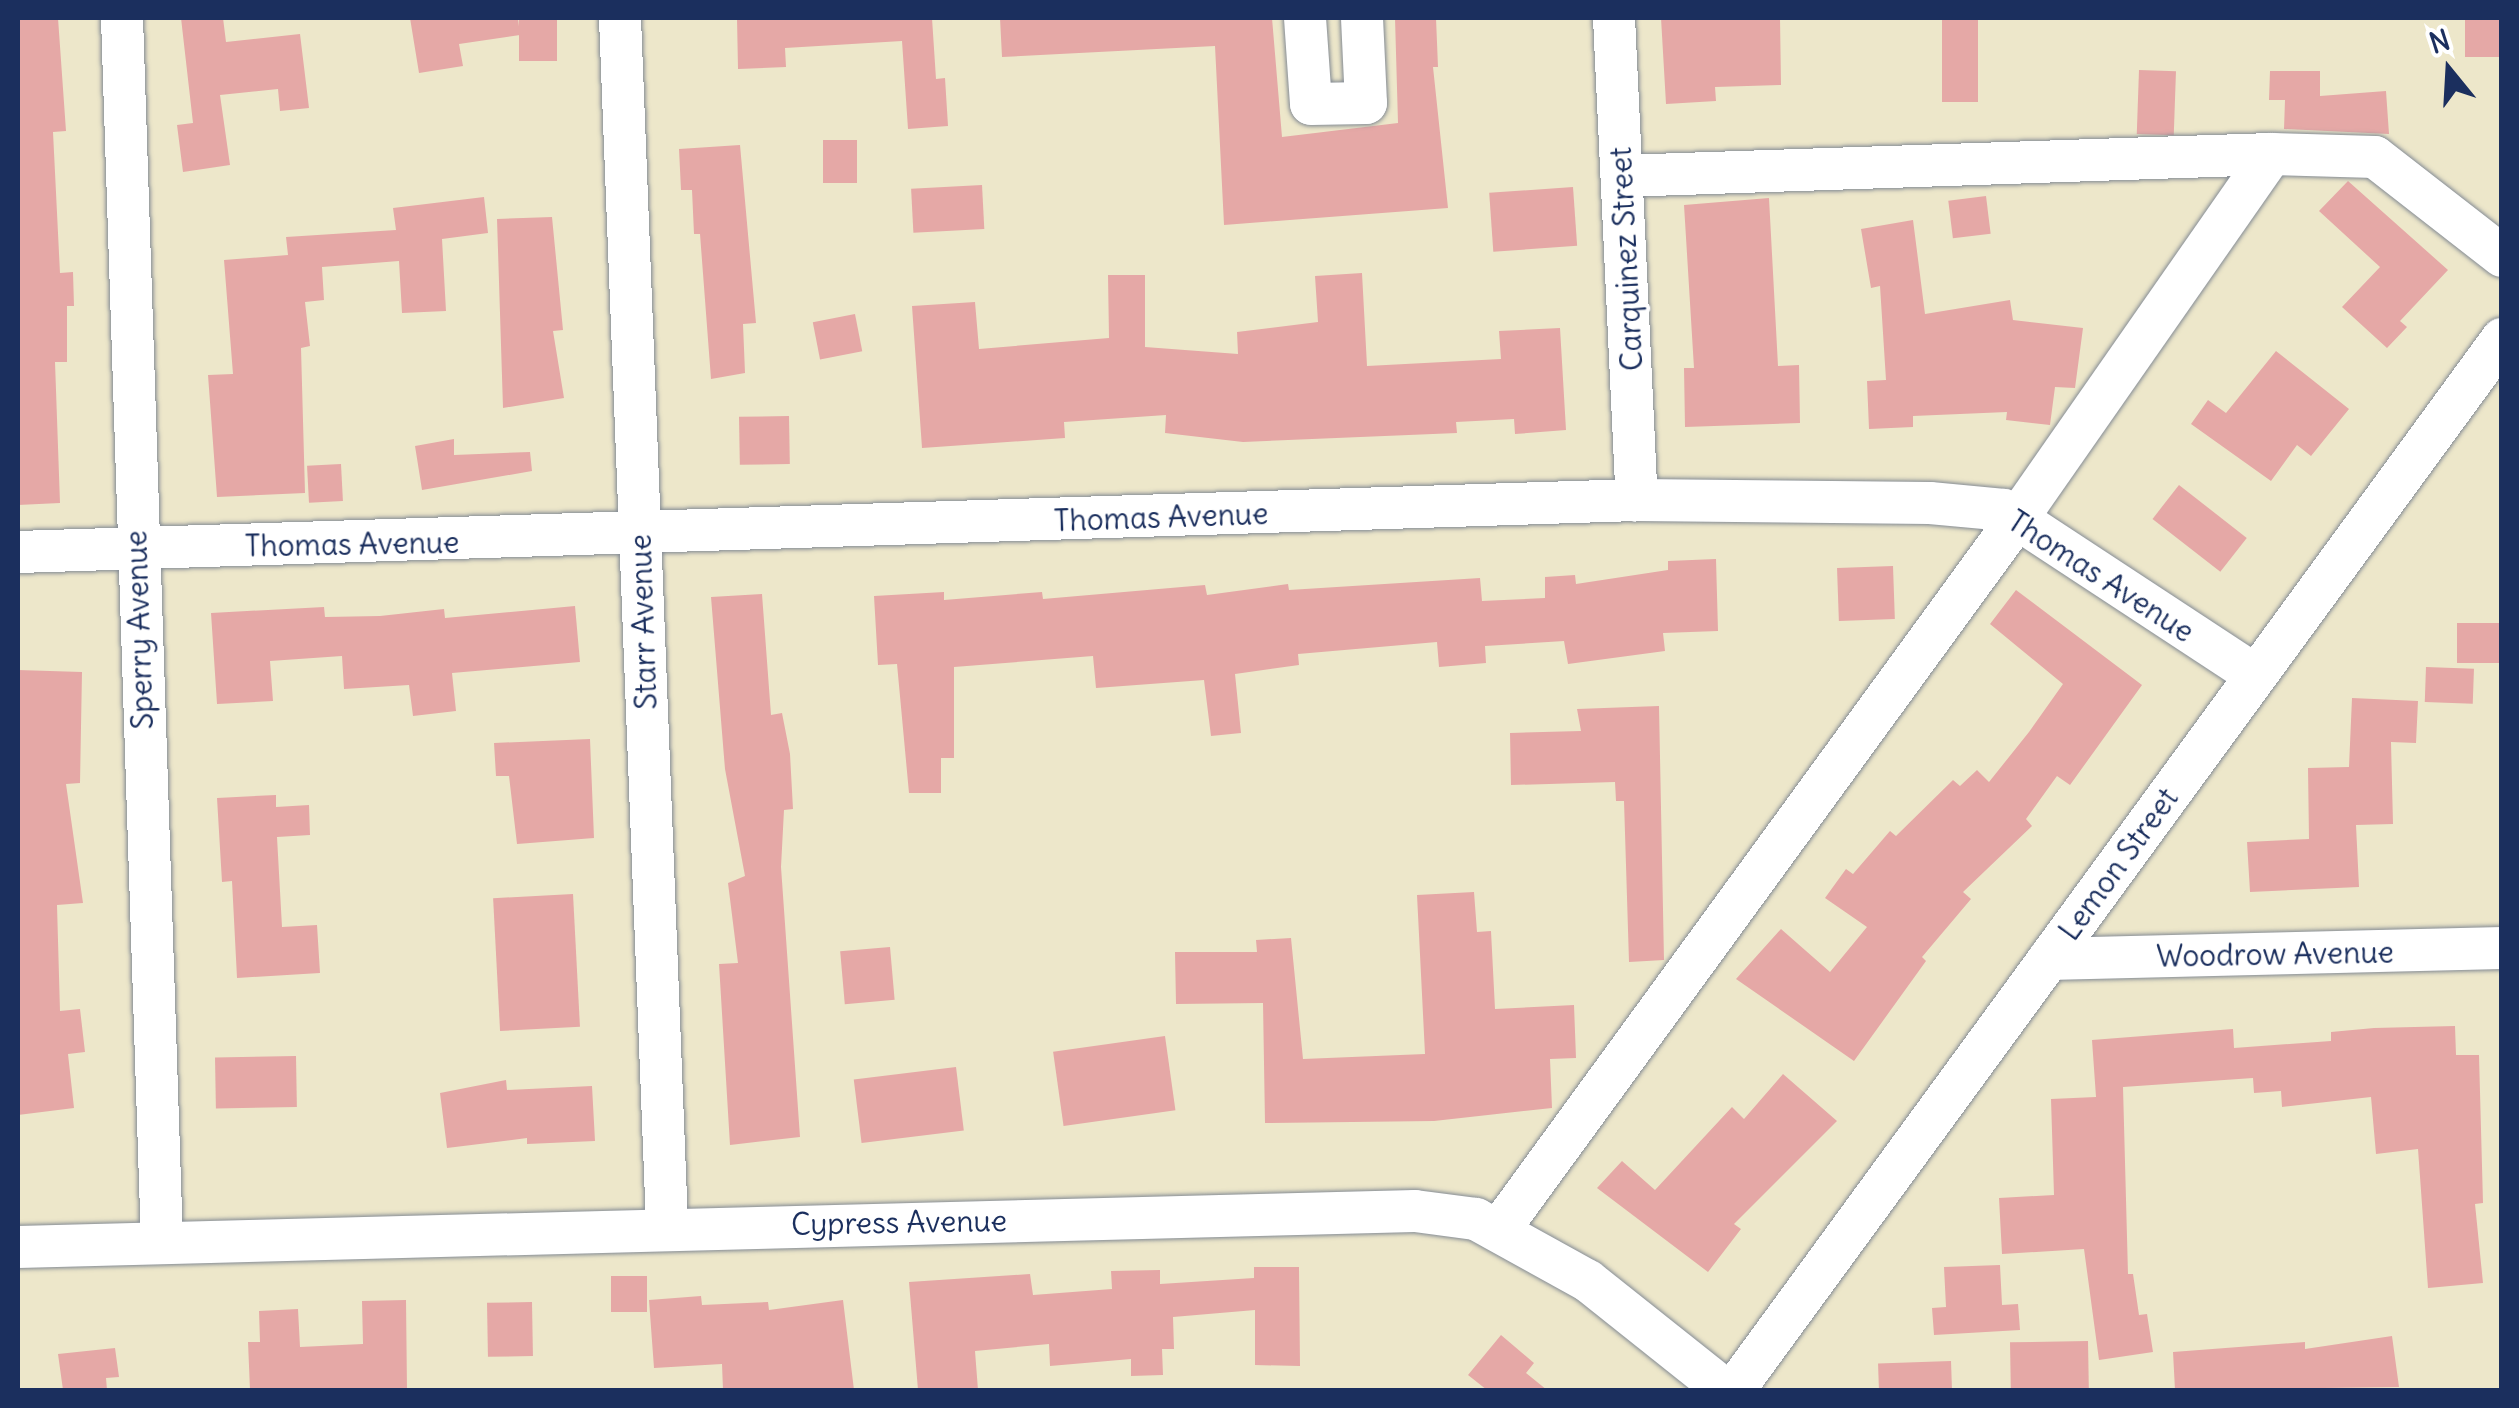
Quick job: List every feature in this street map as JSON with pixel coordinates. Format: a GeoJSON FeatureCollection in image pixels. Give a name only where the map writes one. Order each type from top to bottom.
{"type":"FeatureCollection","features":[{"type":"Feature","properties":{"kind":"street","name":"Sperry Avenue"},"geometry":{"type":"LineString","coordinates":[[122,18],[136,550],[162,1242]]}},
{"type":"Feature","properties":{"kind":"street","name":"Starr Avenue"},"geometry":{"type":"LineString","coordinates":[[620,18],[667,1227]]}},
{"type":"Feature","properties":{"kind":"street"},"geometry":{"type":"LineString","coordinates":[[1305,18],[1312,104],[1366,103],[1362,18]]}},
{"type":"Feature","properties":{"kind":"street","name":"Carquinez Street"},"geometry":{"type":"LineString","coordinates":[[1614,18],[1638,500]]}},
{"type":"Feature","properties":{"kind":"street"},"geometry":{"type":"LineString","coordinates":[[1622,176],[2272,154],[2376,157],[2502,256]]}},
{"type":"Feature","properties":{"kind":"street"},"geometry":{"type":"LineString","coordinates":[[1499,1230],[2016,518],[2272,154]]}},
{"type":"Feature","properties":{"kind":"street","name":"Lemon Street"},"geometry":{"type":"LineString","coordinates":[[1734,1390],[2502,338]]}},
{"type":"Feature","properties":{"kind":"street","name":"Thomas Avenue"},"geometry":{"type":"LineString","coordinates":[[18,552],[640,537],[1638,500],[1930,502],[2004,510],[2256,676]]}},
{"type":"Feature","properties":{"kind":"street","name":"Woodrow Avenue"},"geometry":{"type":"LineString","coordinates":[[2049,959],[2502,948]]}},
{"type":"Feature","properties":{"kind":"street","name":"Cypress Avenue"},"geometry":{"type":"LineString","coordinates":[[18,1247],[667,1227],[1416,1211],[1499,1230],[1588,1281],[1725,1390]]}},
{"type":"Feature","properties":{"kind":"building"},"geometry":{"type":"Polygon","coordinates":[[[18,18],[58,18],[66,131],[53,132],[60,273],[73,272],[74,306],[67,306],[67,362],[55,362],[60,503],[18,505],[18,18]]]}},
{"type":"Feature","properties":{"kind":"building"},"geometry":{"type":"Polygon","coordinates":[[[181,18],[223,18],[226,42],[300,34],[309,108],[280,111],[278,89],[220,95],[230,165],[183,172],[177,125],[193,123],[181,18]]]}},
{"type":"Feature","properties":{"kind":"building"},"geometry":{"type":"Polygon","coordinates":[[[410,18],[518,18],[520,35],[459,44],[463,66],[419,73],[410,18]]]}},
{"type":"Feature","properties":{"kind":"building"},"geometry":{"type":"Polygon","coordinates":[[[519,18],[557,18],[557,61],[519,61],[519,18]]]}},
{"type":"Feature","properties":{"kind":"building"},"geometry":{"type":"Polygon","coordinates":[[[737,18],[932,18],[936,79],[945,78],[948,126],[908,129],[902,41],[785,48],[786,67],[738,69],[737,18]]]}},
{"type":"Feature","properties":{"kind":"building"},"geometry":{"type":"Polygon","coordinates":[[[1000,18],[1272,18],[1282,137],[1398,123],[1395,18],[1436,18],[1438,67],[1433,67],[1448,208],[1224,225],[1215,46],[1002,57],[1000,18]]]}},
{"type":"Feature","properties":{"kind":"building"},"geometry":{"type":"Polygon","coordinates":[[[1661,18],[1780,18],[1781,85],[1715,87],[1716,101],[1666,104],[1661,18]]]}},
{"type":"Feature","properties":{"kind":"building"},"geometry":{"type":"Polygon","coordinates":[[[1942,18],[1978,18],[1978,102],[1942,102],[1942,18]]]}},
{"type":"Feature","properties":{"kind":"building"},"geometry":{"type":"Polygon","coordinates":[[[2465,18],[2502,18],[2502,57],[2465,57],[2465,18]]]}},
{"type":"Feature","properties":{"kind":"building"},"geometry":{"type":"Polygon","coordinates":[[[2139,70],[2176,71],[2174,135],[2137,134],[2139,70]]]}},
{"type":"Feature","properties":{"kind":"building"},"geometry":{"type":"Polygon","coordinates":[[[2270,71],[2320,71],[2320,96],[2386,91],[2389,134],[2284,129],[2285,100],[2269,100],[2270,71]]]}},
{"type":"Feature","properties":{"kind":"building"},"geometry":{"type":"Polygon","coordinates":[[[823,140],[857,140],[857,183],[823,183],[823,140]]]}},
{"type":"Feature","properties":{"kind":"building"},"geometry":{"type":"Polygon","coordinates":[[[740,145],[756,323],[743,324],[745,373],[711,379],[700,234],[694,234],[692,190],[681,190],[679,149],[740,145]]]}},
{"type":"Feature","properties":{"kind":"building"},"geometry":{"type":"Polygon","coordinates":[[[2348,181],[2448,270],[2400,321],[2407,327],[2387,348],[2342,307],[2380,267],[2319,211],[2348,181]]]}},
{"type":"Feature","properties":{"kind":"building"},"geometry":{"type":"Polygon","coordinates":[[[982,185],[984,229],[913,233],[911,189],[982,185]]]}},
{"type":"Feature","properties":{"kind":"building"},"geometry":{"type":"Polygon","coordinates":[[[1573,187],[1577,246],[1493,252],[1489,193],[1573,187]]]}},
{"type":"Feature","properties":{"kind":"building"},"geometry":{"type":"Polygon","coordinates":[[[1986,196],[1991,234],[1953,238],[1948,201],[1986,196]]]}},
{"type":"Feature","properties":{"kind":"building"},"geometry":{"type":"Polygon","coordinates":[[[484,197],[488,233],[442,239],[446,311],[402,313],[399,261],[322,267],[324,300],[305,302],[310,346],[301,348],[305,493],[217,497],[208,375],[233,374],[224,260],[288,255],[286,237],[396,230],[393,208],[484,197]]]}},
{"type":"Feature","properties":{"kind":"building"},"geometry":{"type":"Polygon","coordinates":[[[1769,198],[1778,366],[1799,365],[1800,423],[1685,427],[1684,368],[1694,368],[1684,205],[1769,198]]]}},
{"type":"Feature","properties":{"kind":"building"},"geometry":{"type":"Polygon","coordinates":[[[552,217],[563,330],[553,331],[564,398],[503,408],[497,219],[552,217]]]}},
{"type":"Feature","properties":{"kind":"building"},"geometry":{"type":"Polygon","coordinates":[[[1913,220],[1925,314],[2010,300],[2013,320],[2083,328],[2075,388],[2055,387],[2050,425],[2006,420],[2007,412],[1913,416],[1913,427],[1869,429],[1867,381],[1886,380],[1880,286],[1871,288],[1861,229],[1913,220]]]}},
{"type":"Feature","properties":{"kind":"building"},"geometry":{"type":"Polygon","coordinates":[[[1362,273],[1367,366],[1501,359],[1499,331],[1560,328],[1566,430],[1515,434],[1514,419],[1456,422],[1457,433],[1243,442],[1165,433],[1166,415],[1064,422],[1065,438],[922,448],[912,306],[975,302],[979,349],[1109,338],[1108,275],[1145,275],[1145,347],[1238,354],[1237,332],[1318,322],[1315,276],[1362,273]]]}},
{"type":"Feature","properties":{"kind":"building"},"geometry":{"type":"Polygon","coordinates":[[[855,314],[862,351],[820,360],[813,322],[855,314]]]}},
{"type":"Feature","properties":{"kind":"building"},"geometry":{"type":"Polygon","coordinates":[[[2276,351],[2349,409],[2311,456],[2297,445],[2271,481],[2191,424],[2208,400],[2226,413],[2276,351]]]}},
{"type":"Feature","properties":{"kind":"building"},"geometry":{"type":"Polygon","coordinates":[[[789,416],[790,464],[740,465],[739,417],[789,416]]]}},
{"type":"Feature","properties":{"kind":"building"},"geometry":{"type":"Polygon","coordinates":[[[454,439],[454,455],[530,452],[532,471],[422,490],[415,446],[454,439]]]}},
{"type":"Feature","properties":{"kind":"building"},"geometry":{"type":"Polygon","coordinates":[[[341,464],[343,501],[309,503],[307,466],[341,464]]]}},
{"type":"Feature","properties":{"kind":"building"},"geometry":{"type":"Polygon","coordinates":[[[2179,485],[2247,538],[2220,572],[2153,519],[2179,485]]]}},
{"type":"Feature","properties":{"kind":"building"},"geometry":{"type":"Polygon","coordinates":[[[1716,559],[1718,631],[1663,633],[1665,651],[1568,664],[1564,641],[1485,646],[1486,663],[1439,667],[1437,642],[1298,654],[1299,665],[1235,674],[1241,733],[1211,736],[1204,680],[1096,688],[1093,656],[954,667],[954,758],[941,758],[941,793],[909,793],[897,664],[878,665],[874,596],[944,592],[944,600],[1042,592],[1043,599],[1205,585],[1207,595],[1288,584],[1289,590],[1480,578],[1482,601],[1545,598],[1545,577],[1575,575],[1576,584],[1668,570],[1668,561],[1716,559]]]}},
{"type":"Feature","properties":{"kind":"building"},"geometry":{"type":"Polygon","coordinates":[[[1893,566],[1895,619],[1839,621],[1837,568],[1893,566]]]}},
{"type":"Feature","properties":{"kind":"building"},"geometry":{"type":"Polygon","coordinates":[[[2016,590],[2142,685],[2070,785],[2057,776],[2026,819],[2032,826],[1963,892],[1971,899],[1922,957],[1926,961],[1854,1061],[1736,979],[1781,929],[1830,972],[1867,927],[1825,898],[1846,869],[1853,874],[1890,831],[1896,836],[1953,780],[1960,786],[1977,770],[1989,782],[2029,732],[2063,684],[1990,624],[2016,590]]]}},
{"type":"Feature","properties":{"kind":"building"},"geometry":{"type":"Polygon","coordinates":[[[762,594],[771,715],[782,713],[790,754],[793,809],[784,810],[781,867],[800,1137],[730,1145],[719,964],[738,963],[728,883],[745,876],[725,769],[711,597],[762,594]]]}},
{"type":"Feature","properties":{"kind":"building"},"geometry":{"type":"Polygon","coordinates":[[[575,606],[580,662],[452,673],[456,711],[413,716],[409,685],[344,689],[342,656],[270,661],[273,701],[217,704],[211,613],[324,607],[325,617],[444,609],[445,618],[575,606]]]}},
{"type":"Feature","properties":{"kind":"building"},"geometry":{"type":"Polygon","coordinates":[[[2457,623],[2502,623],[2502,663],[2457,663],[2457,623]]]}},
{"type":"Feature","properties":{"kind":"building"},"geometry":{"type":"Polygon","coordinates":[[[2426,667],[2474,669],[2473,704],[2425,702],[2426,667]]]}},
{"type":"Feature","properties":{"kind":"building"},"geometry":{"type":"Polygon","coordinates":[[[18,670],[82,672],[80,783],[66,784],[83,903],[57,905],[60,1011],[80,1009],[85,1052],[68,1054],[74,1108],[18,1115],[18,670]]]}},
{"type":"Feature","properties":{"kind":"building"},"geometry":{"type":"Polygon","coordinates":[[[2352,698],[2418,701],[2416,743],[2391,742],[2393,824],[2356,825],[2359,887],[2250,892],[2247,842],[2309,839],[2308,768],[2349,767],[2352,698]]]}},
{"type":"Feature","properties":{"kind":"building"},"geometry":{"type":"Polygon","coordinates":[[[1659,706],[1664,960],[1629,962],[1624,801],[1616,801],[1615,782],[1511,785],[1510,733],[1581,731],[1577,709],[1659,706]]]}},
{"type":"Feature","properties":{"kind":"building"},"geometry":{"type":"Polygon","coordinates":[[[590,739],[594,838],[517,844],[509,776],[496,776],[494,743],[590,739]]]}},
{"type":"Feature","properties":{"kind":"building"},"geometry":{"type":"Polygon","coordinates":[[[276,795],[276,807],[309,805],[310,835],[277,837],[282,927],[317,925],[320,973],[237,978],[232,881],[222,882],[217,798],[276,795]]]}},
{"type":"Feature","properties":{"kind":"building"},"geometry":{"type":"Polygon","coordinates":[[[1474,892],[1477,932],[1491,931],[1495,1009],[1574,1005],[1576,1058],[1550,1059],[1552,1108],[1434,1121],[1265,1123],[1263,1003],[1176,1004],[1175,952],[1257,952],[1256,940],[1291,938],[1303,1059],[1425,1054],[1417,895],[1474,892]]]}},
{"type":"Feature","properties":{"kind":"building"},"geometry":{"type":"Polygon","coordinates":[[[573,894],[580,1027],[500,1031],[493,898],[573,894]]]}},
{"type":"Feature","properties":{"kind":"building"},"geometry":{"type":"Polygon","coordinates":[[[890,947],[895,1000],[845,1004],[840,951],[890,947]]]}},
{"type":"Feature","properties":{"kind":"building"},"geometry":{"type":"Polygon","coordinates":[[[2455,1026],[2456,1055],[2479,1055],[2483,1203],[2475,1204],[2483,1283],[2428,1288],[2418,1149],[2376,1154],[2371,1097],[2282,1107],[2281,1091],[2254,1093],[2253,1078],[2123,1087],[2128,1274],[2133,1274],[2139,1315],[2147,1314],[2153,1352],[2099,1360],[2084,1249],[2002,1254],[1999,1198],[2054,1195],[2051,1099],[2096,1097],[2092,1040],[2233,1029],[2234,1048],[2331,1041],[2331,1032],[2455,1026]]]}},
{"type":"Feature","properties":{"kind":"building"},"geometry":{"type":"Polygon","coordinates":[[[1165,1036],[1175,1110],[1064,1126],[1053,1052],[1165,1036]]]}},
{"type":"Feature","properties":{"kind":"building"},"geometry":{"type":"Polygon","coordinates":[[[296,1056],[297,1107],[216,1108],[215,1057],[296,1056]]]}},
{"type":"Feature","properties":{"kind":"building"},"geometry":{"type":"Polygon","coordinates":[[[956,1067],[964,1131],[862,1143],[854,1080],[956,1067]]]}},
{"type":"Feature","properties":{"kind":"building"},"geometry":{"type":"Polygon","coordinates":[[[1783,1074],[1837,1121],[1734,1224],[1741,1229],[1708,1272],[1597,1188],[1622,1161],[1655,1190],[1732,1107],[1744,1119],[1783,1074]]]}},
{"type":"Feature","properties":{"kind":"building"},"geometry":{"type":"Polygon","coordinates":[[[506,1080],[507,1090],[592,1086],[595,1141],[527,1144],[527,1138],[447,1148],[440,1093],[506,1080]]]}},
{"type":"Feature","properties":{"kind":"building"},"geometry":{"type":"Polygon","coordinates":[[[2000,1265],[2002,1305],[2018,1304],[2020,1330],[1934,1335],[1932,1308],[1946,1307],[1944,1267],[2000,1265]]]}},
{"type":"Feature","properties":{"kind":"building"},"geometry":{"type":"Polygon","coordinates":[[[1254,1267],[1299,1267],[1300,1366],[1255,1365],[1255,1310],[1173,1317],[1174,1349],[1162,1349],[1163,1375],[1131,1376],[1131,1359],[1050,1366],[1049,1344],[975,1351],[978,1390],[918,1390],[909,1282],[1030,1274],[1033,1295],[1112,1289],[1111,1271],[1160,1270],[1160,1284],[1254,1278],[1254,1267]]]}},
{"type":"Feature","properties":{"kind":"building"},"geometry":{"type":"Polygon","coordinates":[[[611,1276],[647,1276],[647,1312],[611,1312],[611,1276]]]}},
{"type":"Feature","properties":{"kind":"building"},"geometry":{"type":"Polygon","coordinates":[[[701,1296],[702,1305],[768,1302],[769,1310],[843,1300],[854,1390],[723,1390],[722,1364],[654,1368],[649,1300],[701,1296]]]}},
{"type":"Feature","properties":{"kind":"building"},"geometry":{"type":"Polygon","coordinates":[[[406,1300],[407,1390],[250,1390],[248,1342],[260,1342],[259,1311],[298,1309],[300,1347],[363,1344],[362,1301],[406,1300]]]}},
{"type":"Feature","properties":{"kind":"building"},"geometry":{"type":"Polygon","coordinates":[[[532,1302],[533,1356],[488,1357],[487,1303],[532,1302]]]}},
{"type":"Feature","properties":{"kind":"building"},"geometry":{"type":"Polygon","coordinates":[[[1501,1335],[1534,1363],[1526,1373],[1547,1390],[1487,1390],[1468,1375],[1501,1335]]]}},
{"type":"Feature","properties":{"kind":"building"},"geometry":{"type":"Polygon","coordinates":[[[2392,1336],[2399,1387],[2175,1390],[2173,1352],[2305,1342],[2305,1349],[2392,1336]]]}},
{"type":"Feature","properties":{"kind":"building"},"geometry":{"type":"Polygon","coordinates":[[[2088,1341],[2089,1390],[2011,1390],[2010,1342],[2088,1341]]]}},
{"type":"Feature","properties":{"kind":"building"},"geometry":{"type":"Polygon","coordinates":[[[115,1348],[119,1377],[106,1378],[107,1390],[63,1390],[58,1354],[115,1348]]]}},
{"type":"Feature","properties":{"kind":"building"},"geometry":{"type":"Polygon","coordinates":[[[1951,1361],[1952,1390],[1879,1390],[1878,1364],[1951,1361]]]}}]}
